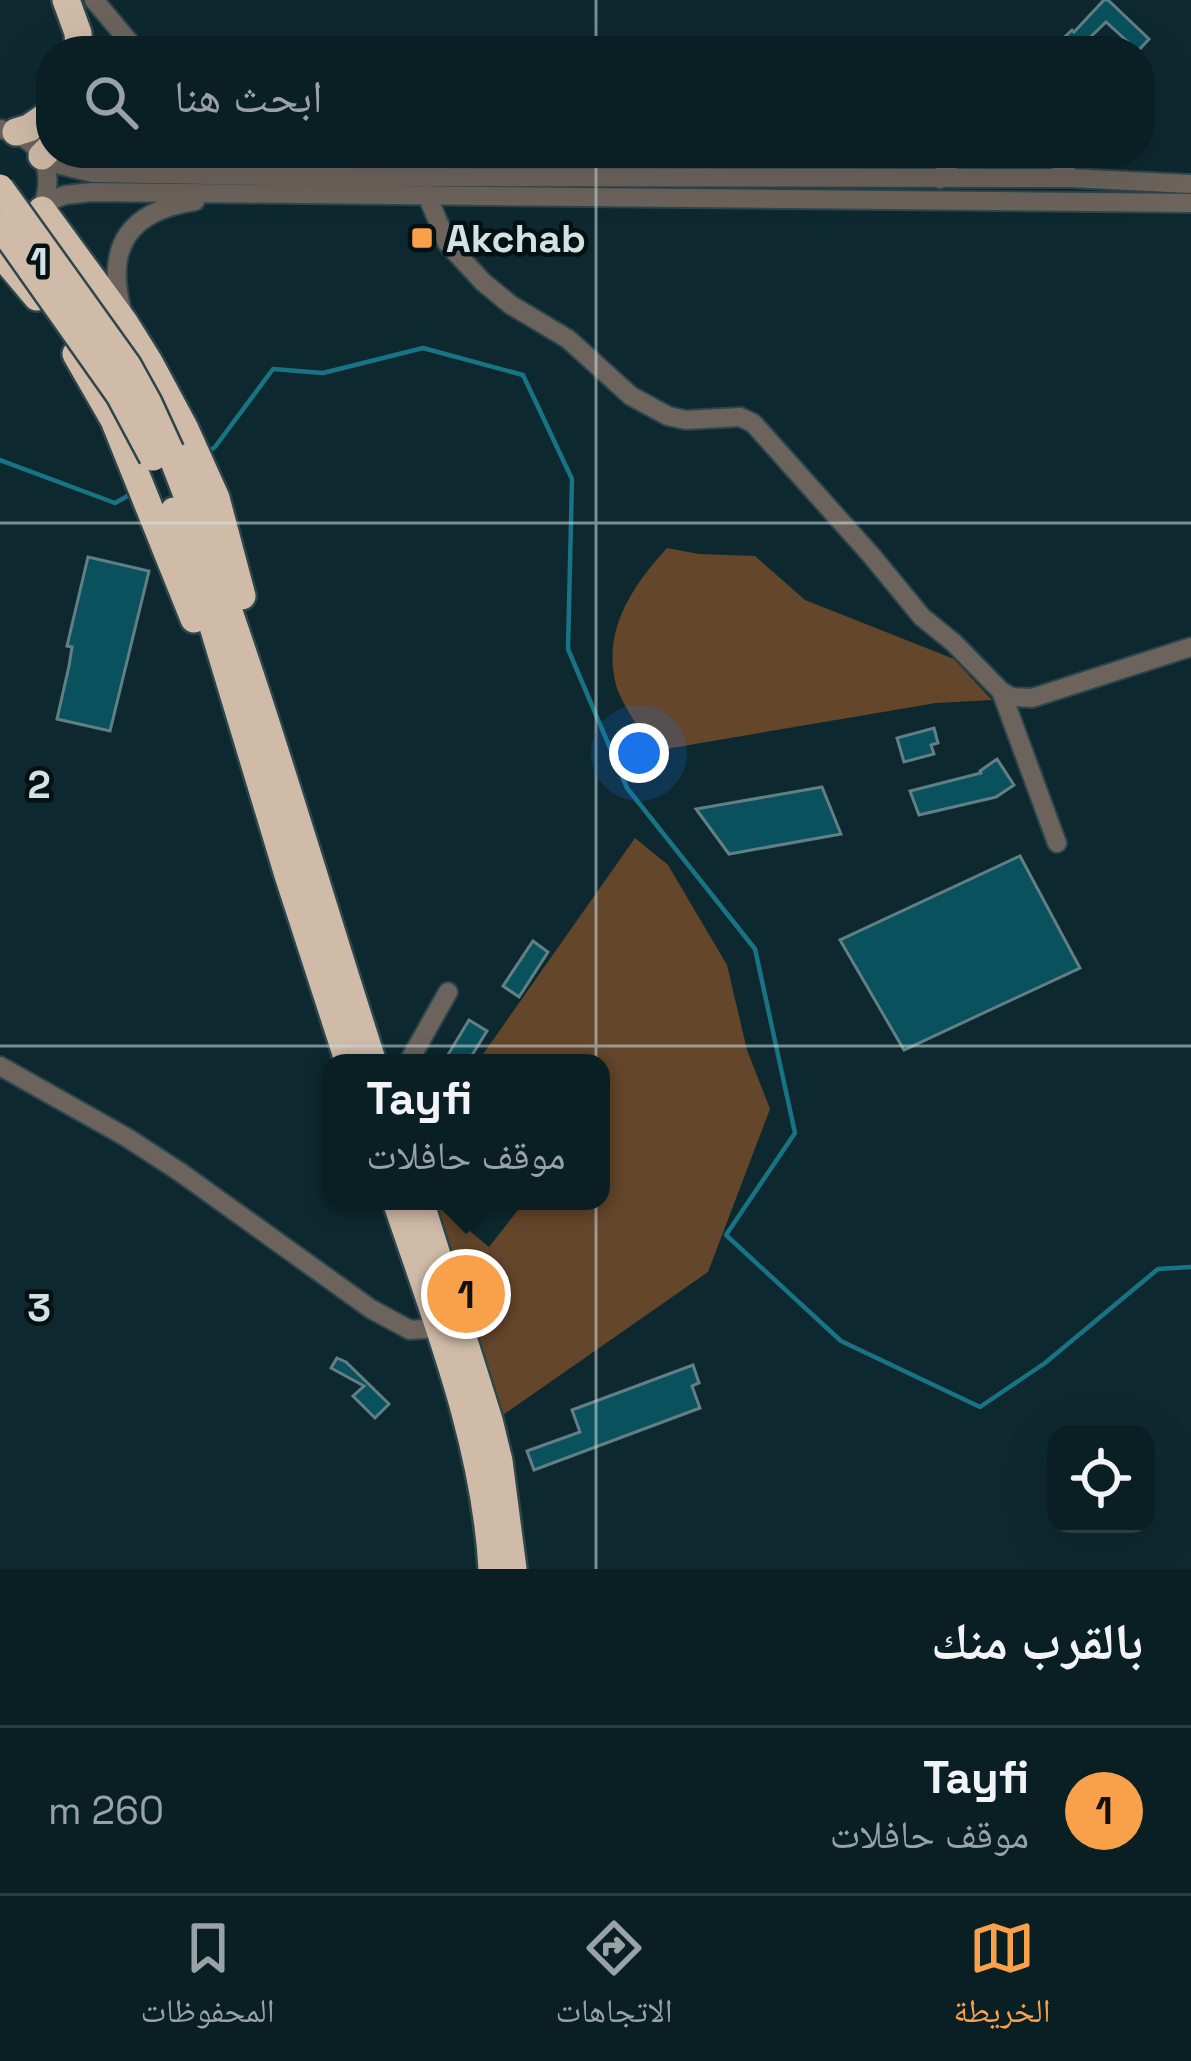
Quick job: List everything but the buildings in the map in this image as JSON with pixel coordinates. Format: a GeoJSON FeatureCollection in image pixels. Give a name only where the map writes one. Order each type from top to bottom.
{"type":"FeatureCollection","features":[{"type":"Feature","properties":{"kind":"highway"},"geometry":{"type":"LineString","coordinates":[[66,0],[81,36]]}},
{"type":"Feature","properties":{"kind":"highway"},"geometry":{"type":"LineString","coordinates":[[90,0],[91,36]]}},
{"type":"Feature","properties":{"kind":"highway"},"geometry":{"type":"LineString","coordinates":[[6,129],[36,123]]}},
{"type":"Feature","properties":{"kind":"highway"},"geometry":{"type":"LineString","coordinates":[[0,188],[127,365],[148,403],[267,724],[370,1054]]}},
{"type":"Feature","properties":{"kind":"highway"},"geometry":{"type":"LineString","coordinates":[[43,206],[124,322],[184,429],[186,514],[252,755],[346,1054]]}},
{"type":"Feature","properties":{"kind":"highway"},"geometry":{"type":"LineString","coordinates":[[0,225],[121,395],[186,514]]}},
{"type":"Feature","properties":{"kind":"highway"},"geometry":{"type":"LineString","coordinates":[[0,253],[94,380],[129,461],[186,514]]}},
{"type":"Feature","properties":{"kind":"highway"},"geometry":{"type":"LineString","coordinates":[[398,1210],[484,1488],[492,1569]]}},
{"type":"Feature","properties":{"kind":"highway"},"geometry":{"type":"LineString","coordinates":[[423,1210],[489,1420],[504,1492],[512,1569]]}},
{"type":"Feature","properties":{"kind":"street"},"geometry":{"type":"LineString","coordinates":[[90,0],[123,36]]}},
{"type":"Feature","properties":{"kind":"street"},"geometry":{"type":"LineString","coordinates":[[6,129],[36,146]]}},
{"type":"Feature","properties":{"kind":"street"},"geometry":{"type":"LineString","coordinates":[[43,206],[46,168]]}},
{"type":"Feature","properties":{"kind":"street"},"geometry":{"type":"LineString","coordinates":[[80,168],[93,173],[171,175],[1070,178],[1191,184]]}},
{"type":"Feature","properties":{"kind":"street"},"geometry":{"type":"LineString","coordinates":[[141,168],[171,175]]}},
{"type":"Feature","properties":{"kind":"street"},"geometry":{"type":"LineString","coordinates":[[303,168],[323,177]]}},
{"type":"Feature","properties":{"kind":"street"},"geometry":{"type":"LineString","coordinates":[[940,179],[947,168]]}},
{"type":"Feature","properties":{"kind":"street"},"geometry":{"type":"LineString","coordinates":[[1064,168],[1070,178]]}},
{"type":"Feature","properties":{"kind":"street"},"geometry":{"type":"LineString","coordinates":[[0,238],[23,231],[43,206],[77,193],[1191,203]]}},
{"type":"Feature","properties":{"kind":"street"},"geometry":{"type":"LineString","coordinates":[[124,322],[115,271],[128,233],[160,209],[237,194]]}},
{"type":"Feature","properties":{"kind":"street"},"geometry":{"type":"LineString","coordinates":[[427,195],[447,243],[483,282],[568,339],[631,396],[686,420],[740,417],[753,423],[922,617],[1001,691],[1019,699],[1032,698],[1191,647]]}},
{"type":"Feature","properties":{"kind":"street"},"geometry":{"type":"LineString","coordinates":[[1001,691],[1057,843]]}},
{"type":"Feature","properties":{"kind":"street"},"geometry":{"type":"LineString","coordinates":[[413,1054],[448,992]]}},
{"type":"Feature","properties":{"kind":"street"},"geometry":{"type":"LineString","coordinates":[[0,1066],[180,1172],[371,1309],[410,1330],[438,1328]]}},
{"type":"Feature","properties":{"kind":"shaded area"},"geometry":{"type":"Polygon","coordinates":[[[667,548],[755,556],[805,600],[954,659],[992,700],[936,703],[654,751],[619,693],[613,646],[632,594],[667,548]]]}},
{"type":"Feature","properties":{"kind":"shaded area"},"geometry":{"type":"Polygon","coordinates":[[[635,838],[668,865],[727,965],[747,1050],[770,1109],[708,1272],[500,1417],[436,1210],[444,1210],[489,1247],[518,1210],[610,1210],[610,1054],[483,1054],[635,838]]]}},
{"type":"Feature","properties":{"kind":"waterway"},"geometry":{"type":"LineString","coordinates":[[209,451],[273,369],[323,373],[423,348],[523,375],[572,479],[568,649],[627,788],[755,949],[795,1133],[726,1235],[841,1341],[980,1407],[1045,1363],[1158,1269],[1191,1267]]}},
{"type":"Feature","properties":{"kind":"waterway"},"geometry":{"type":"LineString","coordinates":[[0,460],[115,503],[131,494]]}},
{"type":"Feature","properties":{"kind":"place","name":"Akchab"},"geometry":{"type":"Point","coordinates":[422,238]}},
{"type":"Feature","properties":{"kind":"place","name":"Tayfi"},"geometry":{"type":"Point","coordinates":[466,1294]}}]}
